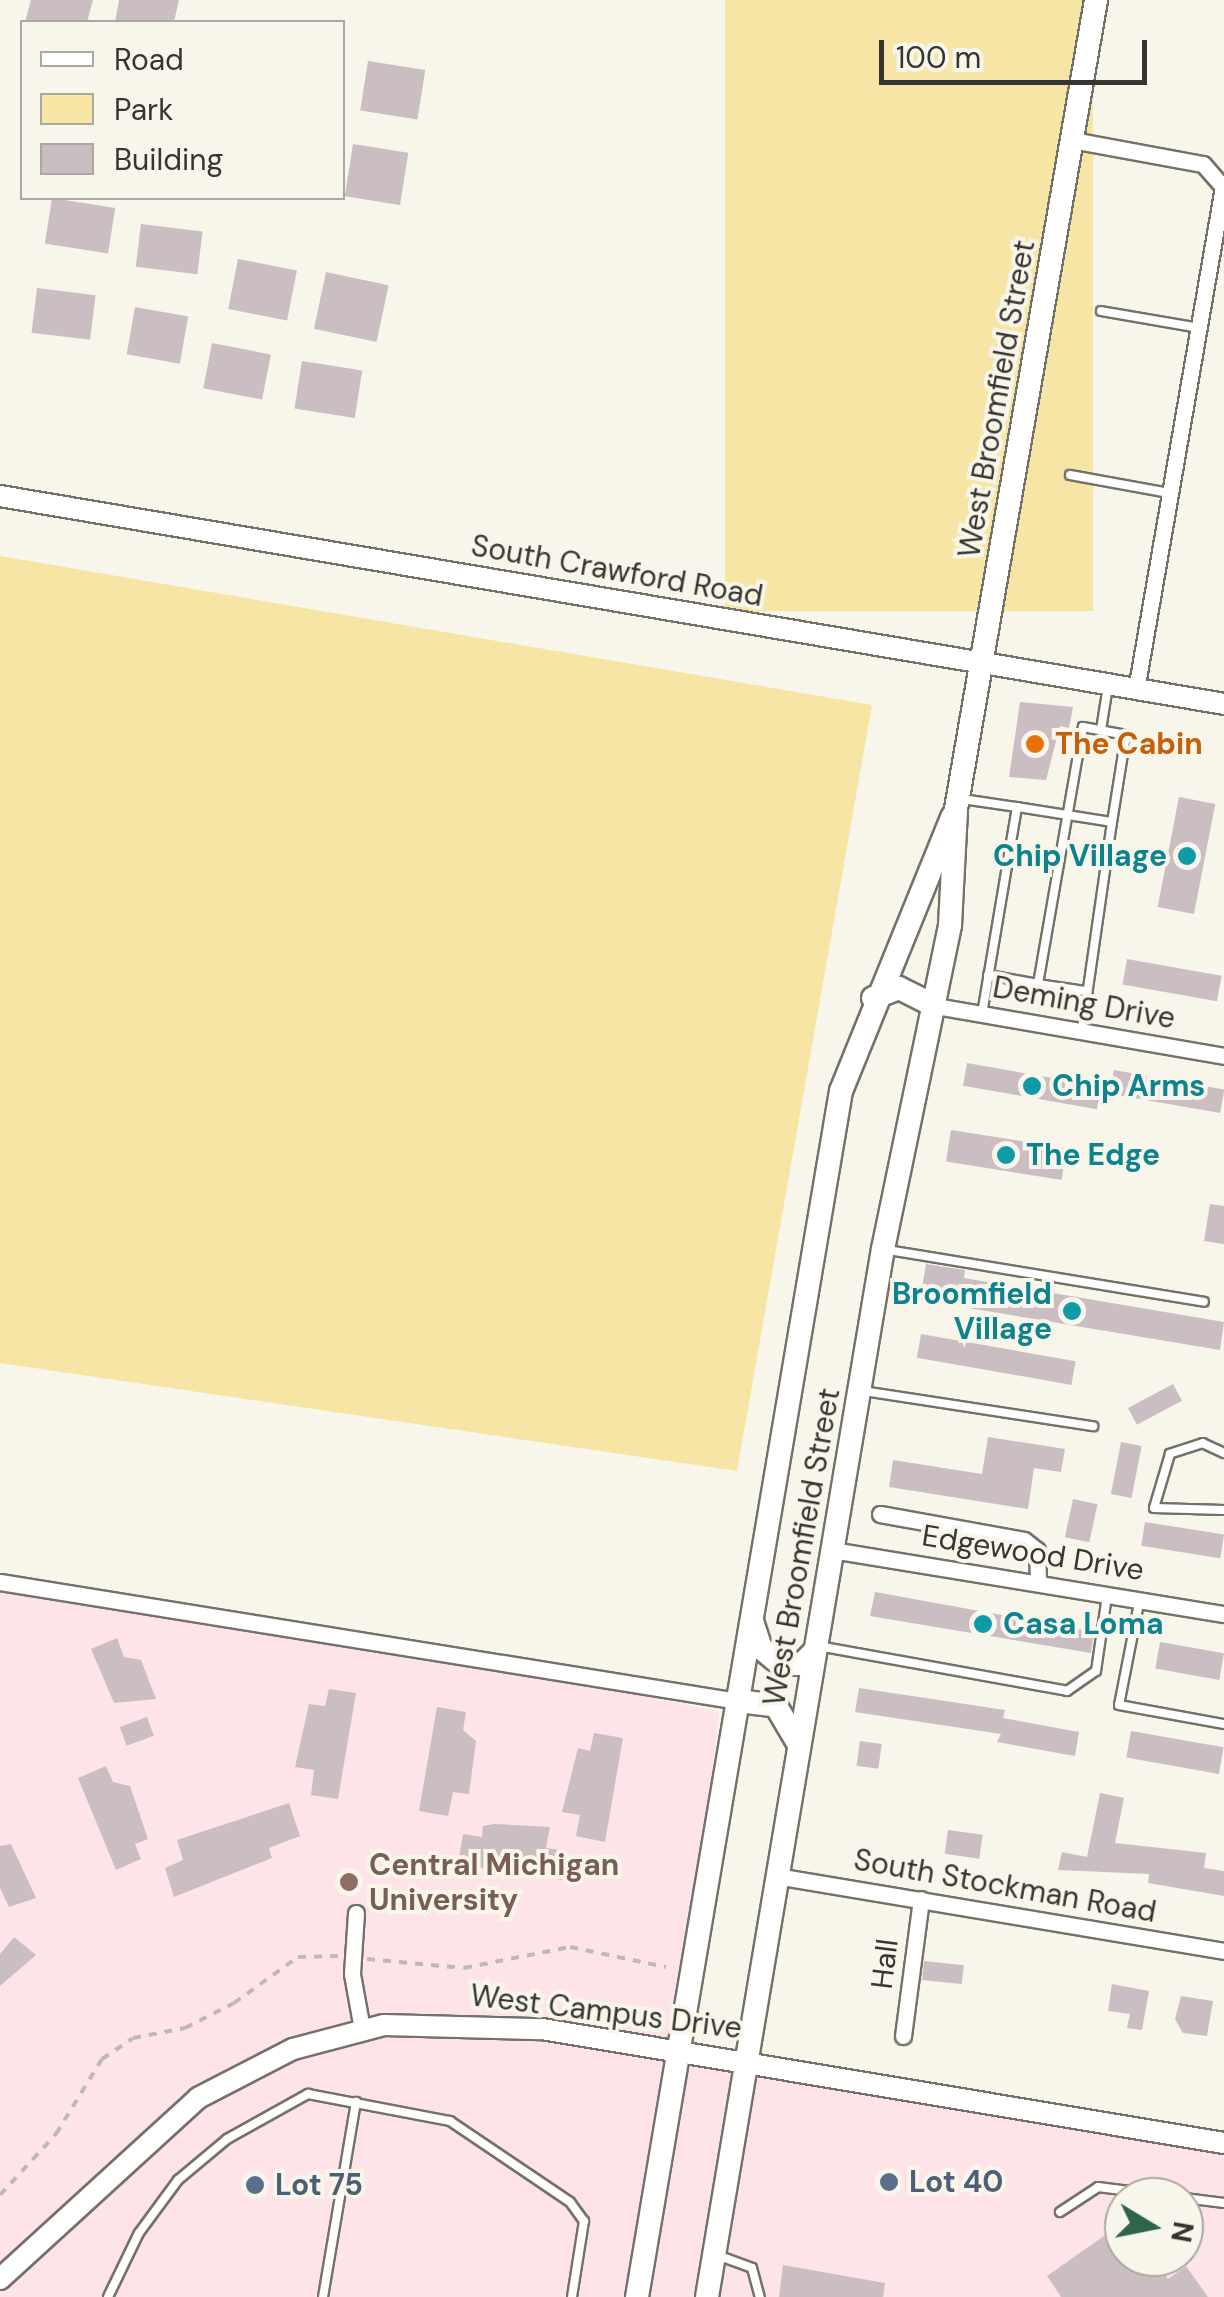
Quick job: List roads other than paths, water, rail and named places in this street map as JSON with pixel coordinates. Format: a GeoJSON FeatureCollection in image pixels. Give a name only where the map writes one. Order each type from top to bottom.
{"type":"FeatureCollection","features":[{"type":"Feature","properties":{"kind":"main road","name":"West Broomfield Street"},"geometry":{"type":"LineString","coordinates":[[708,2297],[859,1390],[955,896],[956,804],[1096,0]]}},
{"type":"Feature","properties":{"kind":"main road","name":"West Broomfield Street"},"geometry":{"type":"LineString","coordinates":[[637,2297],[841,1091],[873,998],[956,804]]}},
{"type":"Feature","properties":{"kind":"main road"},"geometry":{"type":"LineString","coordinates":[[873,998],[899,988],[935,1006]]}},
{"type":"Feature","properties":{"kind":"main road"},"geometry":{"type":"LineString","coordinates":[[752,1618],[773,1660],[794,1666],[815,1648]]}},
{"type":"Feature","properties":{"kind":"main road"},"geometry":{"type":"LineString","coordinates":[[738,1702],[783,1711],[798,1746]]}},
{"type":"Feature","properties":{"kind":"street"},"geometry":{"type":"LineString","coordinates":[[1072,140],[1203,164],[1219,176],[1223,194],[1136,690]]}},
{"type":"Feature","properties":{"kind":"street","name":"South Crawford Road"},"geometry":{"type":"LineString","coordinates":[[0,496],[1224,704]]}},
{"type":"Feature","properties":{"kind":"street","name":"Deming Drive"},"geometry":{"type":"LineString","coordinates":[[935,1006],[1224,1056]]}},
{"type":"Feature","properties":{"kind":"street"},"geometry":{"type":"LineString","coordinates":[[880,1514],[1024,1540],[1036,1550],[1038,1580]]}},
{"type":"Feature","properties":{"kind":"street","name":"Edgewood Drive"},"geometry":{"type":"LineString","coordinates":[[832,1550],[1038,1580],[1224,1614]]}},
{"type":"Feature","properties":{"kind":"street"},"geometry":{"type":"LineString","coordinates":[[0,1582],[668,1695],[738,1702]]}},
{"type":"Feature","properties":{"kind":"street"},"geometry":{"type":"LineString","coordinates":[[665,1714],[668,1695]]}},
{"type":"Feature","properties":{"kind":"street","name":"South Stockman Road"},"geometry":{"type":"LineString","coordinates":[[776,1876],[1224,1950]]}},
{"type":"Feature","properties":{"kind":"street","name":"Hall"},"geometry":{"type":"LineString","coordinates":[[903,2036],[921,1899]]}},
{"type":"Feature","properties":{"kind":"street"},"geometry":{"type":"LineString","coordinates":[[356,1914],[352,1958],[362,2029]]}},
{"type":"Feature","properties":{"kind":"street","name":"West Campus Drive"},"geometry":{"type":"LineString","coordinates":[[0,2279],[198,2098],[281,2054],[362,2029],[497,2024],[746,2060],[1224,2143]]}},
{"type":"Feature","properties":{"kind":"lane"},"geometry":{"type":"LineString","coordinates":[[1100,310],[1198,328]]}},
{"type":"Feature","properties":{"kind":"lane"},"geometry":{"type":"LineString","coordinates":[[1070,475],[1169,493]]}},
{"type":"Feature","properties":{"kind":"lane"},"geometry":{"type":"LineString","coordinates":[[1101,730],[1108,686]]}},
{"type":"Feature","properties":{"kind":"lane"},"geometry":{"type":"LineString","coordinates":[[1038,984],[1083,727],[1126,735],[1084,991],[1082,1030]]}},
{"type":"Feature","properties":{"kind":"lane"},"geometry":{"type":"LineString","coordinates":[[956,804],[1017,807],[1112,822]]}},
{"type":"Feature","properties":{"kind":"lane"},"geometry":{"type":"LineString","coordinates":[[982,1013],[1017,807]]}},
{"type":"Feature","properties":{"kind":"lane"},"geometry":{"type":"LineString","coordinates":[[988,975],[1084,991]]}},
{"type":"Feature","properties":{"kind":"lane"},"geometry":{"type":"LineString","coordinates":[[884,1249],[1204,1302]]}},
{"type":"Feature","properties":{"kind":"lane"},"geometry":{"type":"LineString","coordinates":[[859,1390],[1092,1426]]}},
{"type":"Feature","properties":{"kind":"lane"},"geometry":{"type":"LineString","coordinates":[[1224,1453],[1202,1443],[1170,1454],[1154,1508],[1224,1510]]}},
{"type":"Feature","properties":{"kind":"lane"},"geometry":{"type":"LineString","coordinates":[[815,1648],[1066,1691],[1096,1671],[1108,1592]]}},
{"type":"Feature","properties":{"kind":"lane"},"geometry":{"type":"LineString","coordinates":[[1140,1598],[1119,1705],[1224,1724]]}},
{"type":"Feature","properties":{"kind":"lane"},"geometry":{"type":"LineString","coordinates":[[108,2297],[148,2219],[210,2150],[302,2096],[356,2102],[456,2124],[576,2208],[584,2227],[572,2297]]}},
{"type":"Feature","properties":{"kind":"lane"},"geometry":{"type":"LineString","coordinates":[[323,2297],[356,2102]]}},
{"type":"Feature","properties":{"kind":"lane"},"geometry":{"type":"LineString","coordinates":[[1060,2212],[1098,2187],[1224,2203]]}},
{"type":"Feature","properties":{"kind":"lane"},"geometry":{"type":"LineString","coordinates":[[715,2249],[722,2260],[752,2268],[760,2297]]}},
{"type":"Feature","properties":{"kind":"place","name":"The Cabin"},"geometry":{"type":"Point","coordinates":[1035,744]}},
{"type":"Feature","properties":{"kind":"place","name":"Chip Village"},"geometry":{"type":"Point","coordinates":[1187,856]}},
{"type":"Feature","properties":{"kind":"place","name":"Chip Arms"},"geometry":{"type":"Point","coordinates":[1032,1086]}},
{"type":"Feature","properties":{"kind":"place","name":"The Edge"},"geometry":{"type":"Point","coordinates":[1006,1155]}},
{"type":"Feature","properties":{"kind":"place","name":"Broomfield Village"},"geometry":{"type":"Point","coordinates":[1072,1311]}},
{"type":"Feature","properties":{"kind":"place","name":"Casa Loma"},"geometry":{"type":"Point","coordinates":[983,1624]}},
{"type":"Feature","properties":{"kind":"place","name":"Central Michigan University"},"geometry":{"type":"Point","coordinates":[349,1882]}},
{"type":"Feature","properties":{"kind":"place","name":"Lot 40"},"geometry":{"type":"Point","coordinates":[889,2182]}},
{"type":"Feature","properties":{"kind":"place","name":"Lot 75"},"geometry":{"type":"Point","coordinates":[255,2185]}}]}
